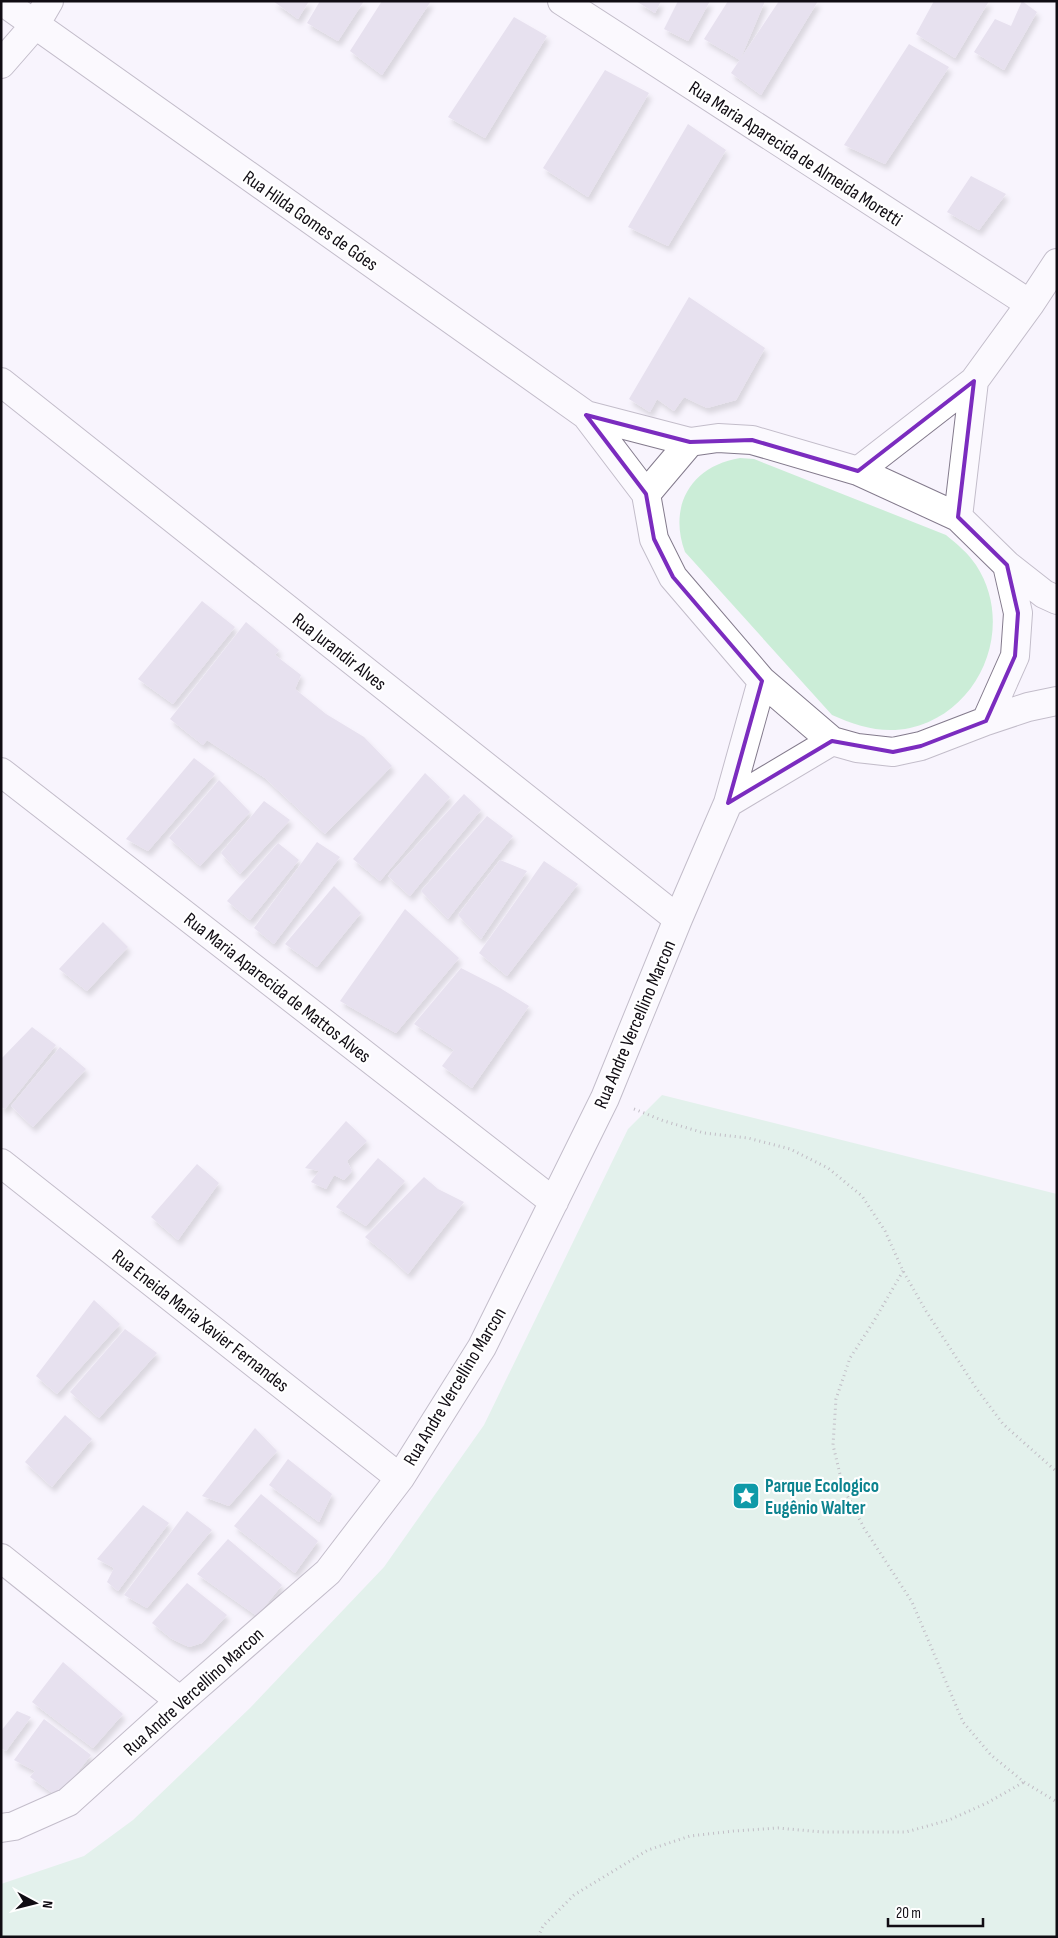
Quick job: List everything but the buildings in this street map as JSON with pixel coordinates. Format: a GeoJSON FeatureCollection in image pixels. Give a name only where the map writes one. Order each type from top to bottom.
{"type":"FeatureCollection","features":[{"type":"Feature","properties":{"kind":"street","name":"Rua Hilda Gomes de Góes"},"geometry":{"type":"LineString","coordinates":[[2,1],[586,415],[646,494]]}},
{"type":"Feature","properties":{"kind":"street"},"geometry":{"type":"LineString","coordinates":[[1,64],[35,25],[49,1]]}},
{"type":"Feature","properties":{"kind":"street","name":"Rua Maria Aparecida de Almeida Moretti"},"geometry":{"type":"LineString","coordinates":[[562,1],[1030,304]]}},
{"type":"Feature","properties":{"kind":"street"},"geometry":{"type":"LineString","coordinates":[[858,471],[974,381],[1030,304],[1057,263]]}},
{"type":"Feature","properties":{"kind":"street"},"geometry":{"type":"LineString","coordinates":[[958,518],[974,381]]}},
{"type":"Feature","properties":{"kind":"street","name":"Rua Jurandir Alves"},"geometry":{"type":"LineString","coordinates":[[1,382],[678,919]]}},
{"type":"Feature","properties":{"kind":"street","name":"Rua Hilda Gomes de Góes"},"geometry":{"type":"LineString","coordinates":[[586,415],[690,442]]}},
{"type":"Feature","properties":{"kind":"street"},"geometry":{"type":"LineString","coordinates":[[1057,600],[1044,594],[1007,565],[958,518],[858,471],[752,440],[718,438],[690,442],[646,494],[654,539],[673,577],[762,682],[832,741],[857,748],[893,752],[921,746],[1028,707],[1057,701]]}},
{"type":"Feature","properties":{"kind":"street"},"geometry":{"type":"LineString","coordinates":[[986,721],[1015,656],[1018,613],[1007,565]]}},
{"type":"Feature","properties":{"kind":"street","name":"Rua Andre Vercellino Marcon"},"geometry":{"type":"LineString","coordinates":[[1,1828],[14,1826],[68,1802],[180,1700],[328,1572],[400,1478],[482,1347],[605,1098],[678,919],[728,804],[762,682]]}},
{"type":"Feature","properties":{"kind":"street"},"geometry":{"type":"LineString","coordinates":[[728,804],[832,741]]}},
{"type":"Feature","properties":{"kind":"street","name":"Rua Maria Aparecida de Mattos Alves"},"geometry":{"type":"LineString","coordinates":[[1,772],[554,1202]]}},
{"type":"Feature","properties":{"kind":"street","name":"Rua Eneida Maria Xavier Fernandes"},"geometry":{"type":"LineString","coordinates":[[1,1163],[400,1478]]}},
{"type":"Feature","properties":{"kind":"street"},"geometry":{"type":"LineString","coordinates":[[1,1558],[180,1700]]}},
{"type":"Feature","properties":{"kind":"path"},"geometry":{"type":"LineString","coordinates":[[605,1098],[664,1121],[704,1133],[748,1138],[790,1149],[828,1168],[862,1196],[885,1231],[903,1271],[949,1349],[1003,1424],[1057,1472]]}},
{"type":"Feature","properties":{"kind":"path"},"geometry":{"type":"LineString","coordinates":[[903,1271],[850,1358],[836,1399],[833,1445],[843,1487],[864,1528],[912,1602],[963,1722],[991,1755],[1024,1782],[1057,1802]]}},
{"type":"Feature","properties":{"kind":"path"},"geometry":{"type":"LineString","coordinates":[[538,1937],[543,1926],[574,1895],[648,1850],[690,1836],[734,1830],[778,1828],[822,1832],[906,1832],[949,1820],[988,1803],[1024,1782]]}},
{"type":"Feature","properties":{"kind":"highlighted area"},"geometry":{"type":"Polygon","coordinates":[[[974,381],[958,517],[1007,565],[1018,613],[1015,656],[986,721],[921,746],[893,752],[832,741],[728,803],[762,681],[673,577],[654,539],[646,494],[586,415],[690,442],[752,440],[858,471],[974,381]]]}},
{"type":"Feature","properties":{"kind":"green space"},"geometry":{"type":"Polygon","coordinates":[[[740,458],[754,459],[946,535],[969,557],[976,565],[988,589],[993,614],[991,639],[985,663],[973,685],[956,704],[935,719],[900,730],[870,728],[832,715],[685,552],[680,535],[680,519],[682,504],[688,491],[697,479],[708,470],[723,462],[740,458]]]}},
{"type":"Feature","properties":{"kind":"green space","name":"Parque Ecologico Eugênio Walter"},"geometry":{"type":"Polygon","coordinates":[[[662,1095],[1057,1194],[1057,1937],[1,1937],[1,1884],[84,1856],[133,1820],[250,1708],[384,1567],[484,1425],[628,1129],[662,1095]]]}},
{"type":"Feature","properties":{"kind":"place","name":"Parque Ecologico Eugênio Walter"},"geometry":{"type":"Point","coordinates":[746,1496]}}]}
